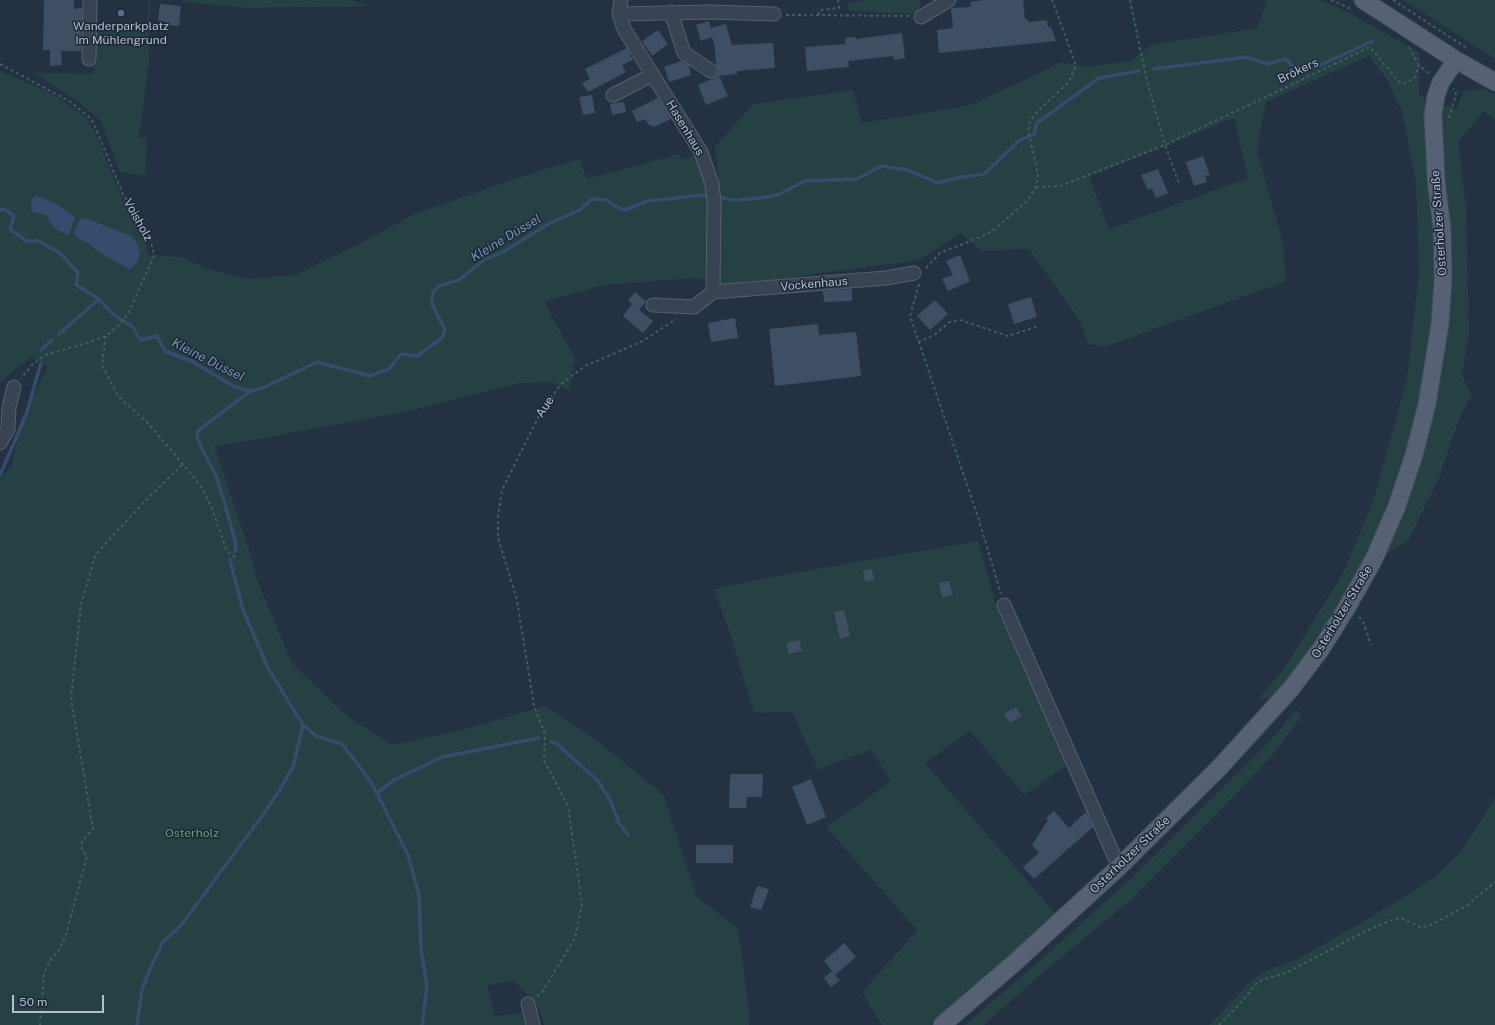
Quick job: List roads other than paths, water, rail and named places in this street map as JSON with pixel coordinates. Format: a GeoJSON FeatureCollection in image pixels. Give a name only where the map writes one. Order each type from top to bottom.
{"type":"FeatureCollection","features":[{"type":"Feature","properties":{"kind":"main road"},"geometry":{"type":"LineString","coordinates":[[1363,0],[1456,60],[1495,82]]}},
{"type":"Feature","properties":{"kind":"main road","name":"Osterholzer Straße"},"geometry":{"type":"LineString","coordinates":[[942,1025],[1119,867],[1219,768],[1290,690],[1321,649],[1346,609],[1374,559],[1397,506],[1414,455],[1427,404],[1440,324],[1443,280],[1442,229],[1436,179],[1433,114],[1436,96],[1441,82],[1456,60]]}},
{"type":"Feature","properties":{"kind":"street"},"geometry":{"type":"LineString","coordinates":[[89,59],[90,0]]}},
{"type":"Feature","properties":{"kind":"street","name":"Hasenhaus"},"geometry":{"type":"LineString","coordinates":[[621,0],[619,14],[624,29],[701,152],[712,184],[714,202],[713,292]]}},
{"type":"Feature","properties":{"kind":"street"},"geometry":{"type":"LineString","coordinates":[[921,17],[949,0]]}},
{"type":"Feature","properties":{"kind":"street"},"geometry":{"type":"LineString","coordinates":[[671,12],[684,53],[711,71]]}},
{"type":"Feature","properties":{"kind":"street"},"geometry":{"type":"LineString","coordinates":[[619,14],[671,12],[774,14]]}},
{"type":"Feature","properties":{"kind":"street"},"geometry":{"type":"LineString","coordinates":[[613,95],[652,75]]}},
{"type":"Feature","properties":{"kind":"street","name":"Vockenhaus"},"geometry":{"type":"LineString","coordinates":[[713,292],[886,278],[914,273]]}},
{"type":"Feature","properties":{"kind":"street"},"geometry":{"type":"LineString","coordinates":[[653,305],[694,307],[713,292]]}},
{"type":"Feature","properties":{"kind":"street"},"geometry":{"type":"LineString","coordinates":[[0,396],[14,387],[9,407],[8,428],[0,443]]}},
{"type":"Feature","properties":{"kind":"street"},"geometry":{"type":"LineString","coordinates":[[1004,605],[1119,867]]}},
{"type":"Feature","properties":{"kind":"street"},"geometry":{"type":"LineString","coordinates":[[528,1004],[533,1025]]}},
{"type":"Feature","properties":{"kind":"water"},"geometry":{"type":"Polygon","coordinates":[[[37,196],[57,204],[75,217],[69,235],[54,227],[49,221],[47,215],[32,212],[31,205],[33,198],[37,196]]]}},
{"type":"Feature","properties":{"kind":"water"},"geometry":{"type":"Polygon","coordinates":[[[85,218],[131,236],[137,243],[140,254],[136,264],[129,269],[76,237],[74,232],[80,219],[85,218]]]}},
{"type":"Feature","properties":{"kind":"waterway","name":"Kleine Düssel"},"geometry":{"type":"LineString","coordinates":[[1154,69],[1246,57],[1267,64],[1286,59],[1293,67],[1314,68],[1373,41]]}},
{"type":"Feature","properties":{"kind":"waterway","name":"Kleine Düssel"},"geometry":{"type":"LineString","coordinates":[[0,210],[5,209],[14,216],[10,229],[26,241],[38,241],[60,253],[78,273],[76,285],[99,299],[113,314],[133,327],[140,340],[157,336],[165,351],[193,362],[235,387],[250,391],[263,388],[317,362],[370,376],[389,369],[401,354],[417,356],[442,338],[445,330],[432,304],[433,292],[439,286],[459,280],[484,260],[503,252],[550,223],[580,210],[592,199],[607,200],[614,206],[625,210],[648,201],[703,195],[735,200],[760,198],[778,195],[805,181],[857,179],[881,166],[907,170],[938,183],[957,178],[984,174],[1020,140],[1034,134],[1037,123],[1099,78],[1139,71]]}},
{"type":"Feature","properties":{"kind":"waterway"},"geometry":{"type":"LineString","coordinates":[[59,334],[99,299]]}},
{"type":"Feature","properties":{"kind":"waterway"},"geometry":{"type":"LineString","coordinates":[[41,350],[52,340]]}},
{"type":"Feature","properties":{"kind":"waterway"},"geometry":{"type":"LineString","coordinates":[[0,475],[26,415],[41,363]]}},
{"type":"Feature","properties":{"kind":"waterway"},"geometry":{"type":"LineString","coordinates":[[235,552],[236,544],[216,476],[197,437],[198,431],[250,391]]}},
{"type":"Feature","properties":{"kind":"waterway"},"geometry":{"type":"LineString","coordinates":[[230,560],[243,610],[268,668],[303,725],[316,736],[342,744],[371,782],[408,855],[419,895],[421,949],[427,986],[422,1025]]}},
{"type":"Feature","properties":{"kind":"waterway"},"geometry":{"type":"LineString","coordinates":[[137,1025],[142,989],[163,942],[182,924],[279,791],[293,767],[303,725]]}},
{"type":"Feature","properties":{"kind":"waterway"},"geometry":{"type":"LineString","coordinates":[[377,793],[394,780],[442,757],[539,738]]}},
{"type":"Feature","properties":{"kind":"waterway"},"geometry":{"type":"LineString","coordinates":[[551,742],[556,743],[598,781],[610,800],[619,823],[628,835]]}},
{"type":"Feature","properties":{"kind":"place","name":"Wanderparkplatz Im Mühlengrund"},"geometry":{"type":"Point","coordinates":[121,13]}},
{"type":"Feature","properties":{"kind":"park label","name":"Osterholz"},"geometry":{"type":"Point","coordinates":[192,833]}}]}
